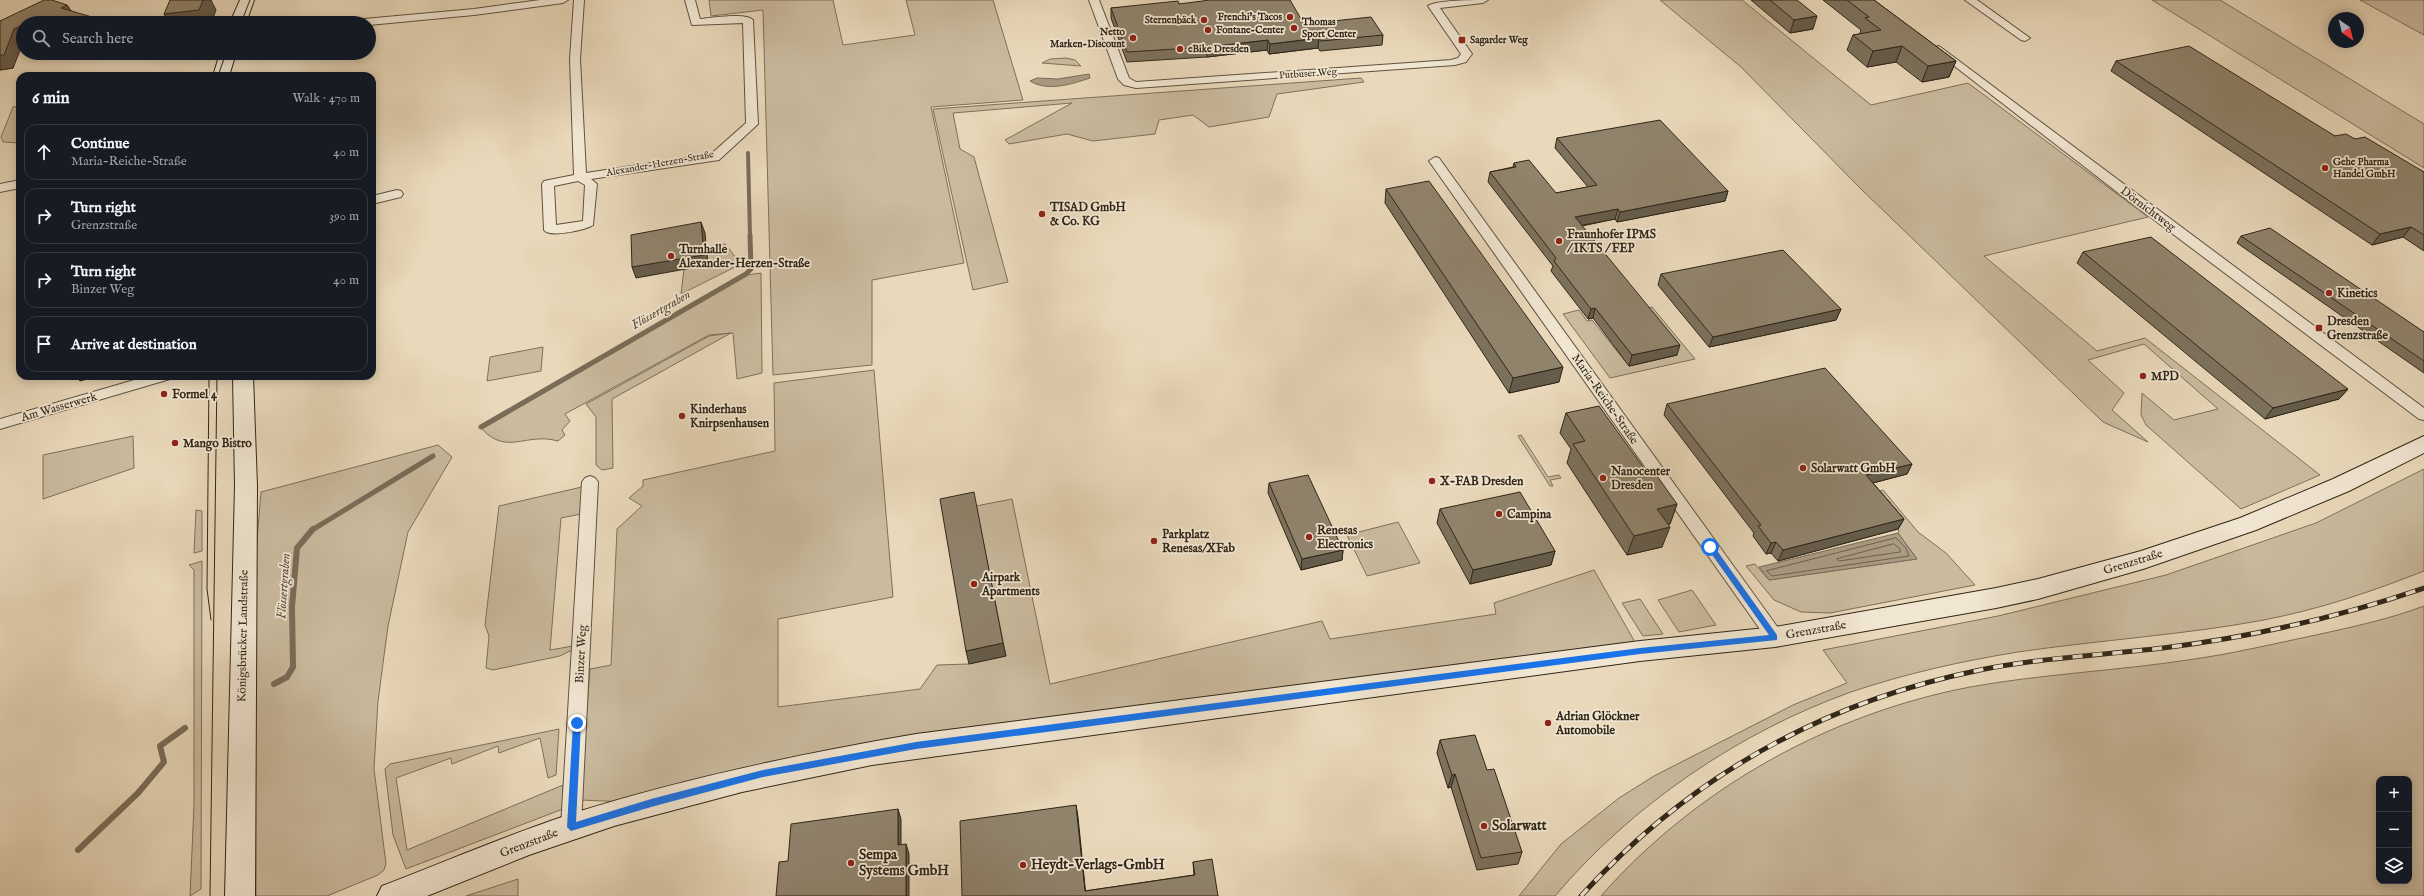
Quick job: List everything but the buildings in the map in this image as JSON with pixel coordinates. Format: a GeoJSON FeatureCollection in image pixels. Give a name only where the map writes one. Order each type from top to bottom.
{"type":"FeatureCollection","features":[{"type":"Feature","properties":{"kind":"main road"},"geometry":{"type":"LineString","coordinates":[[240,16],[246,0]]}},
{"type":"Feature","properties":{"kind":"main road"},"geometry":{"type":"LineString","coordinates":[[222,72],[226,60]]}},
{"type":"Feature","properties":{"kind":"main road","name":"Königsbrücker Landstraße"},"geometry":{"type":"LineString","coordinates":[[240,896],[246,486],[242,380]]}},
{"type":"Feature","properties":{"kind":"main road","name":"Grenzstraße"},"geometry":{"type":"LineString","coordinates":[[392,896],[571,827],[651,803],[763,774],[916,746],[1640,651],[1775,638],[2038,589],[2143,560],[2248,524],[2341,485],[2424,444]]}},
{"type":"Feature","properties":{"kind":"street"},"geometry":{"type":"LineString","coordinates":[[376,21],[474,12],[563,0]]}},
{"type":"Feature","properties":{"kind":"street"},"geometry":{"type":"LineString","coordinates":[[578,0],[576,59],[580,177]]}},
{"type":"Feature","properties":{"kind":"street","name":"Alexander-Herzen-Straße"},"geometry":{"type":"LineString","coordinates":[[580,177],[591,184],[589,222],[584,226],[550,230],[548,184],[580,177],[715,157],[752,124],[748,20],[733,19],[696,23],[690,0]]}},
{"type":"Feature","properties":{"kind":"street","name":"Putbuser Weg"},"geometry":{"type":"LineString","coordinates":[[1094,0],[1124,78],[1128,84],[1136,85],[1451,63],[1462,60],[1467,54],[1433,6],[1483,0]]}},
{"type":"Feature","properties":{"kind":"street"},"geometry":{"type":"LineString","coordinates":[[1970,0],[2025,38]]}},
{"type":"Feature","properties":{"kind":"street","name":"Dörnichtweg"},"geometry":{"type":"LineString","coordinates":[[1931,43],[2125,192],[2424,415]]}},
{"type":"Feature","properties":{"kind":"street","name":"Maria-Reiche-Straße"},"geometry":{"type":"LineString","coordinates":[[1435,161],[1775,638]]}},
{"type":"Feature","properties":{"kind":"street"},"geometry":{"type":"LineString","coordinates":[[0,188],[16,185]]}},
{"type":"Feature","properties":{"kind":"street"},"geometry":{"type":"LineString","coordinates":[[376,199],[397,194]]}},
{"type":"Feature","properties":{"kind":"street","name":"Am Wasserwerk"},"geometry":{"type":"LineString","coordinates":[[0,424],[151,380]]}},
{"type":"Feature","properties":{"kind":"street","name":"Binzer Weg"},"geometry":{"type":"LineString","coordinates":[[571,827],[590,482]]}},
{"type":"Feature","properties":{"kind":"shaded area"},"geometry":{"type":"Polygon","coordinates":[[[709,0],[833,0],[843,45],[915,35],[906,0],[993,0],[1023,100],[931,107],[964,263],[872,280],[872,365],[773,375],[763,10],[711,16],[709,0]]]}},
{"type":"Feature","properties":{"kind":"shaded area"},"geometry":{"type":"Polygon","coordinates":[[[1660,0],[1742,0],[1871,105],[1968,83],[2148,217],[1984,256],[2097,351],[2145,338],[2320,475],[2241,509],[2146,425],[2141,415],[2142,393],[2174,420],[2218,409],[2144,344],[2088,360],[2124,393],[2112,410],[2148,442],[2103,422],[1862,190],[1741,67],[1660,0]]]}},
{"type":"Feature","properties":{"kind":"shaded area"},"geometry":{"type":"Polygon","coordinates":[[[2152,0],[2220,0],[2424,124],[2424,168],[2152,0]]]}},
{"type":"Feature","properties":{"kind":"shaded area"},"geometry":{"type":"Polygon","coordinates":[[[2360,0],[2424,0],[2424,35],[2360,0]]]}},
{"type":"Feature","properties":{"kind":"shaded area"},"geometry":{"type":"Polygon","coordinates":[[[1066,58],[1075,60],[1081,66],[1042,63],[1050,59],[1066,58]]]}},
{"type":"Feature","properties":{"kind":"shaded area"},"geometry":{"type":"Polygon","coordinates":[[[1361,78],[1364,82],[1277,94],[1269,117],[1209,127],[1193,115],[1159,120],[1155,134],[1093,141],[1067,134],[1009,144],[1005,140],[1072,103],[953,113],[960,149],[974,157],[1008,282],[973,290],[933,109],[1361,78]]]}},
{"type":"Feature","properties":{"kind":"shaded area"},"geometry":{"type":"Polygon","coordinates":[[[13,107],[16,107],[16,143],[3,142],[1,137],[13,107]]]}},
{"type":"Feature","properties":{"kind":"shaded area"},"geometry":{"type":"Polygon","coordinates":[[[725,244],[741,264],[681,294],[684,269],[707,265],[706,247],[725,244]]]}},
{"type":"Feature","properties":{"kind":"shaded area"},"geometry":{"type":"Polygon","coordinates":[[[761,273],[762,373],[737,379],[733,333],[709,335],[565,414],[570,421],[562,430],[565,435],[558,441],[536,439],[517,442],[500,441],[491,437],[482,429],[747,275],[761,273]]]}},
{"type":"Feature","properties":{"kind":"shaded area"},"geometry":{"type":"Polygon","coordinates":[[[1652,307],[1695,359],[1610,378],[1563,314],[1579,310],[1587,321],[1592,320],[1629,366],[1677,355],[1640,309],[1652,307]]]}},
{"type":"Feature","properties":{"kind":"shaded area"},"geometry":{"type":"Polygon","coordinates":[[[731,333],[612,399],[613,468],[602,470],[596,465],[596,417],[586,404],[709,336],[731,333]]]}},
{"type":"Feature","properties":{"kind":"shaded area"},"geometry":{"type":"Polygon","coordinates":[[[543,347],[541,371],[487,381],[490,357],[543,347]]]}},
{"type":"Feature","properties":{"kind":"shaded area"},"geometry":{"type":"Polygon","coordinates":[[[874,370],[893,597],[778,619],[778,707],[920,689],[937,665],[969,664],[1006,656],[976,506],[1012,499],[1050,684],[1322,621],[1330,639],[1496,614],[1494,603],[1594,570],[1640,651],[1160,715],[651,803],[580,800],[590,669],[611,665],[617,529],[642,506],[629,498],[643,486],[643,480],[775,451],[774,383],[874,370]]]}},
{"type":"Feature","properties":{"kind":"shaded area"},"geometry":{"type":"Polygon","coordinates":[[[1521,435],[1548,477],[1559,475],[1561,478],[1550,480],[1553,486],[1550,486],[1518,436],[1521,435]]]}},
{"type":"Feature","properties":{"kind":"shaded area"},"geometry":{"type":"Polygon","coordinates":[[[133,436],[134,468],[43,499],[43,455],[133,436]]]}},
{"type":"Feature","properties":{"kind":"shaded area"},"geometry":{"type":"Polygon","coordinates":[[[438,445],[452,457],[408,532],[388,626],[378,701],[374,769],[386,864],[384,870],[378,875],[327,896],[256,896],[255,565],[261,492],[438,445]]]}},
{"type":"Feature","properties":{"kind":"shaded area"},"geometry":{"type":"Polygon","coordinates":[[[2424,469],[2424,571],[2345,599],[2285,616],[2203,630],[2018,652],[1912,674],[1851,692],[1768,728],[1728,750],[1690,775],[1653,802],[1618,831],[1585,863],[1555,896],[1519,896],[1561,844],[1619,798],[1654,776],[1793,705],[1847,683],[1823,650],[1998,616],[2166,575],[2316,523],[2424,469]]]}},
{"type":"Feature","properties":{"kind":"shaded area"},"geometry":{"type":"Polygon","coordinates":[[[582,487],[581,514],[561,518],[550,650],[573,646],[572,650],[560,656],[493,670],[486,668],[489,636],[485,625],[499,506],[582,487]]]}},
{"type":"Feature","properties":{"kind":"shaded area"},"geometry":{"type":"Polygon","coordinates":[[[1883,490],[1918,532],[1946,553],[1975,585],[1830,613],[1801,612],[1774,600],[1746,566],[1755,564],[1769,580],[1917,559],[1898,533],[1899,530],[1868,495],[1883,490]]]}},
{"type":"Feature","properties":{"kind":"shaded area"},"geometry":{"type":"Polygon","coordinates":[[[196,510],[202,511],[202,551],[194,553],[196,510]]]}},
{"type":"Feature","properties":{"kind":"shaded area"},"geometry":{"type":"Polygon","coordinates":[[[1398,522],[1420,563],[1367,576],[1347,535],[1398,522]]]}},
{"type":"Feature","properties":{"kind":"shaded area"},"geometry":{"type":"Polygon","coordinates":[[[202,561],[201,889],[190,896],[194,805],[194,570],[189,565],[202,561]]]}},
{"type":"Feature","properties":{"kind":"shaded area"},"geometry":{"type":"Polygon","coordinates":[[[1692,590],[1716,625],[1679,632],[1658,600],[1692,590]]]}},
{"type":"Feature","properties":{"kind":"shaded area"},"geometry":{"type":"Polygon","coordinates":[[[1640,599],[1663,634],[1643,636],[1622,603],[1640,599]]]}},
{"type":"Feature","properties":{"kind":"shaded area"},"geometry":{"type":"Polygon","coordinates":[[[2424,606],[2424,896],[1601,896],[1638,857],[1679,822],[1722,790],[1768,761],[1816,737],[1866,716],[1918,699],[1970,687],[2024,679],[2161,664],[2220,655],[2384,619],[2424,606]]]}},
{"type":"Feature","properties":{"kind":"shaded area"},"geometry":{"type":"Polygon","coordinates":[[[559,729],[556,775],[548,778],[540,738],[499,753],[498,746],[452,764],[451,758],[396,778],[407,850],[563,785],[563,809],[406,869],[393,835],[385,769],[390,764],[559,729]]]}},
{"type":"Feature","properties":{"kind":"shaded area"},"geometry":{"type":"Polygon","coordinates":[[[518,879],[518,896],[466,896],[518,879]]]}},
{"type":"Feature","properties":{"kind":"water"},"geometry":{"type":"Polygon","coordinates":[[[1089,74],[1090,78],[1076,83],[1060,86],[1044,86],[1030,81],[1037,78],[1058,79],[1089,74]]]}},
{"type":"Feature","properties":{"kind":"water"},"geometry":{"type":"Polygon","coordinates":[[[1898,533],[1917,559],[1769,580],[1759,567],[1898,533]]]}},
{"type":"Feature","properties":{"kind":"waterway","name":"Flössertgraben"},"geometry":{"type":"LineString","coordinates":[[748,153],[750,236]]}},
{"type":"Feature","properties":{"kind":"waterway","name":"Flössertgraben"},"geometry":{"type":"LineString","coordinates":[[481,427],[746,274],[751,269],[750,235]]}},
{"type":"Feature","properties":{"kind":"waterway","name":"Flössertgraben"},"geometry":{"type":"LineString","coordinates":[[312,530],[433,456]]}},
{"type":"Feature","properties":{"kind":"waterway","name":"Flössertgraben"},"geometry":{"type":"LineString","coordinates":[[274,684],[287,677],[293,667],[292,607],[297,548],[312,530]]}},
{"type":"Feature","properties":{"kind":"waterway","name":"Flössertgraben"},"geometry":{"type":"LineString","coordinates":[[78,850],[138,793],[164,762],[160,746],[185,728]]}},
{"type":"Feature","properties":{"kind":"tram line"},"geometry":{"type":"LineString","coordinates":[[244,16],[250,0]]}},
{"type":"Feature","properties":{"kind":"tram line"},"geometry":{"type":"LineString","coordinates":[[219,72],[224,60]]}},
{"type":"Feature","properties":{"kind":"tram line"},"geometry":{"type":"LineString","coordinates":[[209,380],[207,589],[211,620]]}},
{"type":"Feature","properties":{"kind":"tram line"},"geometry":{"type":"LineString","coordinates":[[210,896],[217,380]]}},
{"type":"Feature","properties":{"kind":"railway"},"geometry":{"type":"LineString","coordinates":[[1581,896],[1623,853],[1667,815],[1713,781],[1762,750],[1813,724],[1867,702],[1922,684],[1980,670],[2048,660],[2163,648],[2262,632],[2328,617],[2424,588]]}},
{"type":"Feature","properties":{"kind":"place","name":"Frenchi's Tacos"},"geometry":{"type":"Point","coordinates":[1290,17]}},
{"type":"Feature","properties":{"kind":"place","name":"Sternenbäck"},"geometry":{"type":"Point","coordinates":[1204,20]}},
{"type":"Feature","properties":{"kind":"place","name":"Thomas Sport Center"},"geometry":{"type":"Point","coordinates":[1294,28]}},
{"type":"Feature","properties":{"kind":"place","name":"Fontane-Center"},"geometry":{"type":"Point","coordinates":[1208,30]}},
{"type":"Feature","properties":{"kind":"place","name":"Netto Marken-Discount"},"geometry":{"type":"Point","coordinates":[1133,38]}},
{"type":"Feature","properties":{"kind":"place","name":"Sagarder Weg"},"geometry":{"type":"Point","coordinates":[1462,40]}},
{"type":"Feature","properties":{"kind":"place","name":"eBike Dresden"},"geometry":{"type":"Point","coordinates":[1180,49]}},
{"type":"Feature","properties":{"kind":"place","name":"Gehe Pharma Handel GmbH"},"geometry":{"type":"Point","coordinates":[2325,168]}},
{"type":"Feature","properties":{"kind":"place","name":"TISAD GmbH & Co. KG"},"geometry":{"type":"Point","coordinates":[1042,214]}},
{"type":"Feature","properties":{"kind":"place","name":"Fraunhofer IPMS / IKTS / FEP"},"geometry":{"type":"Point","coordinates":[1559,241]}},
{"type":"Feature","properties":{"kind":"place","name":"Turnhalle Alexander-Herzen-Straße"},"geometry":{"type":"Point","coordinates":[671,256]}},
{"type":"Feature","properties":{"kind":"place","name":"Kinetics"},"geometry":{"type":"Point","coordinates":[2329,293]}},
{"type":"Feature","properties":{"kind":"place","name":"Dresden Grenzstraße"},"geometry":{"type":"Point","coordinates":[2319,328]}},
{"type":"Feature","properties":{"kind":"place","name":"MPD"},"geometry":{"type":"Point","coordinates":[2143,376]}},
{"type":"Feature","properties":{"kind":"place","name":"Formel 4"},"geometry":{"type":"Point","coordinates":[164,394]}},
{"type":"Feature","properties":{"kind":"place","name":"Kinderhaus Knirpsenhausen"},"geometry":{"type":"Point","coordinates":[682,416]}},
{"type":"Feature","properties":{"kind":"place","name":"Mango Bistro"},"geometry":{"type":"Point","coordinates":[175,443]}},
{"type":"Feature","properties":{"kind":"place","name":"Solarwatt GmbH"},"geometry":{"type":"Point","coordinates":[1803,468]}},
{"type":"Feature","properties":{"kind":"place","name":"Nanocenter Dresden"},"geometry":{"type":"Point","coordinates":[1603,478]}},
{"type":"Feature","properties":{"kind":"place","name":"X-FAB Dresden"},"geometry":{"type":"Point","coordinates":[1432,481]}},
{"type":"Feature","properties":{"kind":"place","name":"Campina"},"geometry":{"type":"Point","coordinates":[1499,514]}},
{"type":"Feature","properties":{"kind":"place","name":"Renesas Electronics"},"geometry":{"type":"Point","coordinates":[1309,537]}},
{"type":"Feature","properties":{"kind":"place","name":"Parkplatz Renesas/XFab"},"geometry":{"type":"Point","coordinates":[1154,541]}},
{"type":"Feature","properties":{"kind":"place","name":"Airpark Apartments"},"geometry":{"type":"Point","coordinates":[974,584]}},
{"type":"Feature","properties":{"kind":"place","name":"Adrian Glöckner Automobile"},"geometry":{"type":"Point","coordinates":[1548,723]}},
{"type":"Feature","properties":{"kind":"place","name":"Solarwatt"},"geometry":{"type":"Point","coordinates":[1484,826]}},
{"type":"Feature","properties":{"kind":"place","name":"Sempa Systems GmbH"},"geometry":{"type":"Point","coordinates":[851,863]}},
{"type":"Feature","properties":{"kind":"place","name":"Heydt-Verlags-GmbH"},"geometry":{"type":"Point","coordinates":[1023,865]}},
{"type":"Feature","properties":{"kind":"route"},"geometry":{"type":"LineString","coordinates":[[577,723],[571,827],[715,785],[841,758],[916,746],[1640,651],[1775,638],[1710,547]]}}]}
